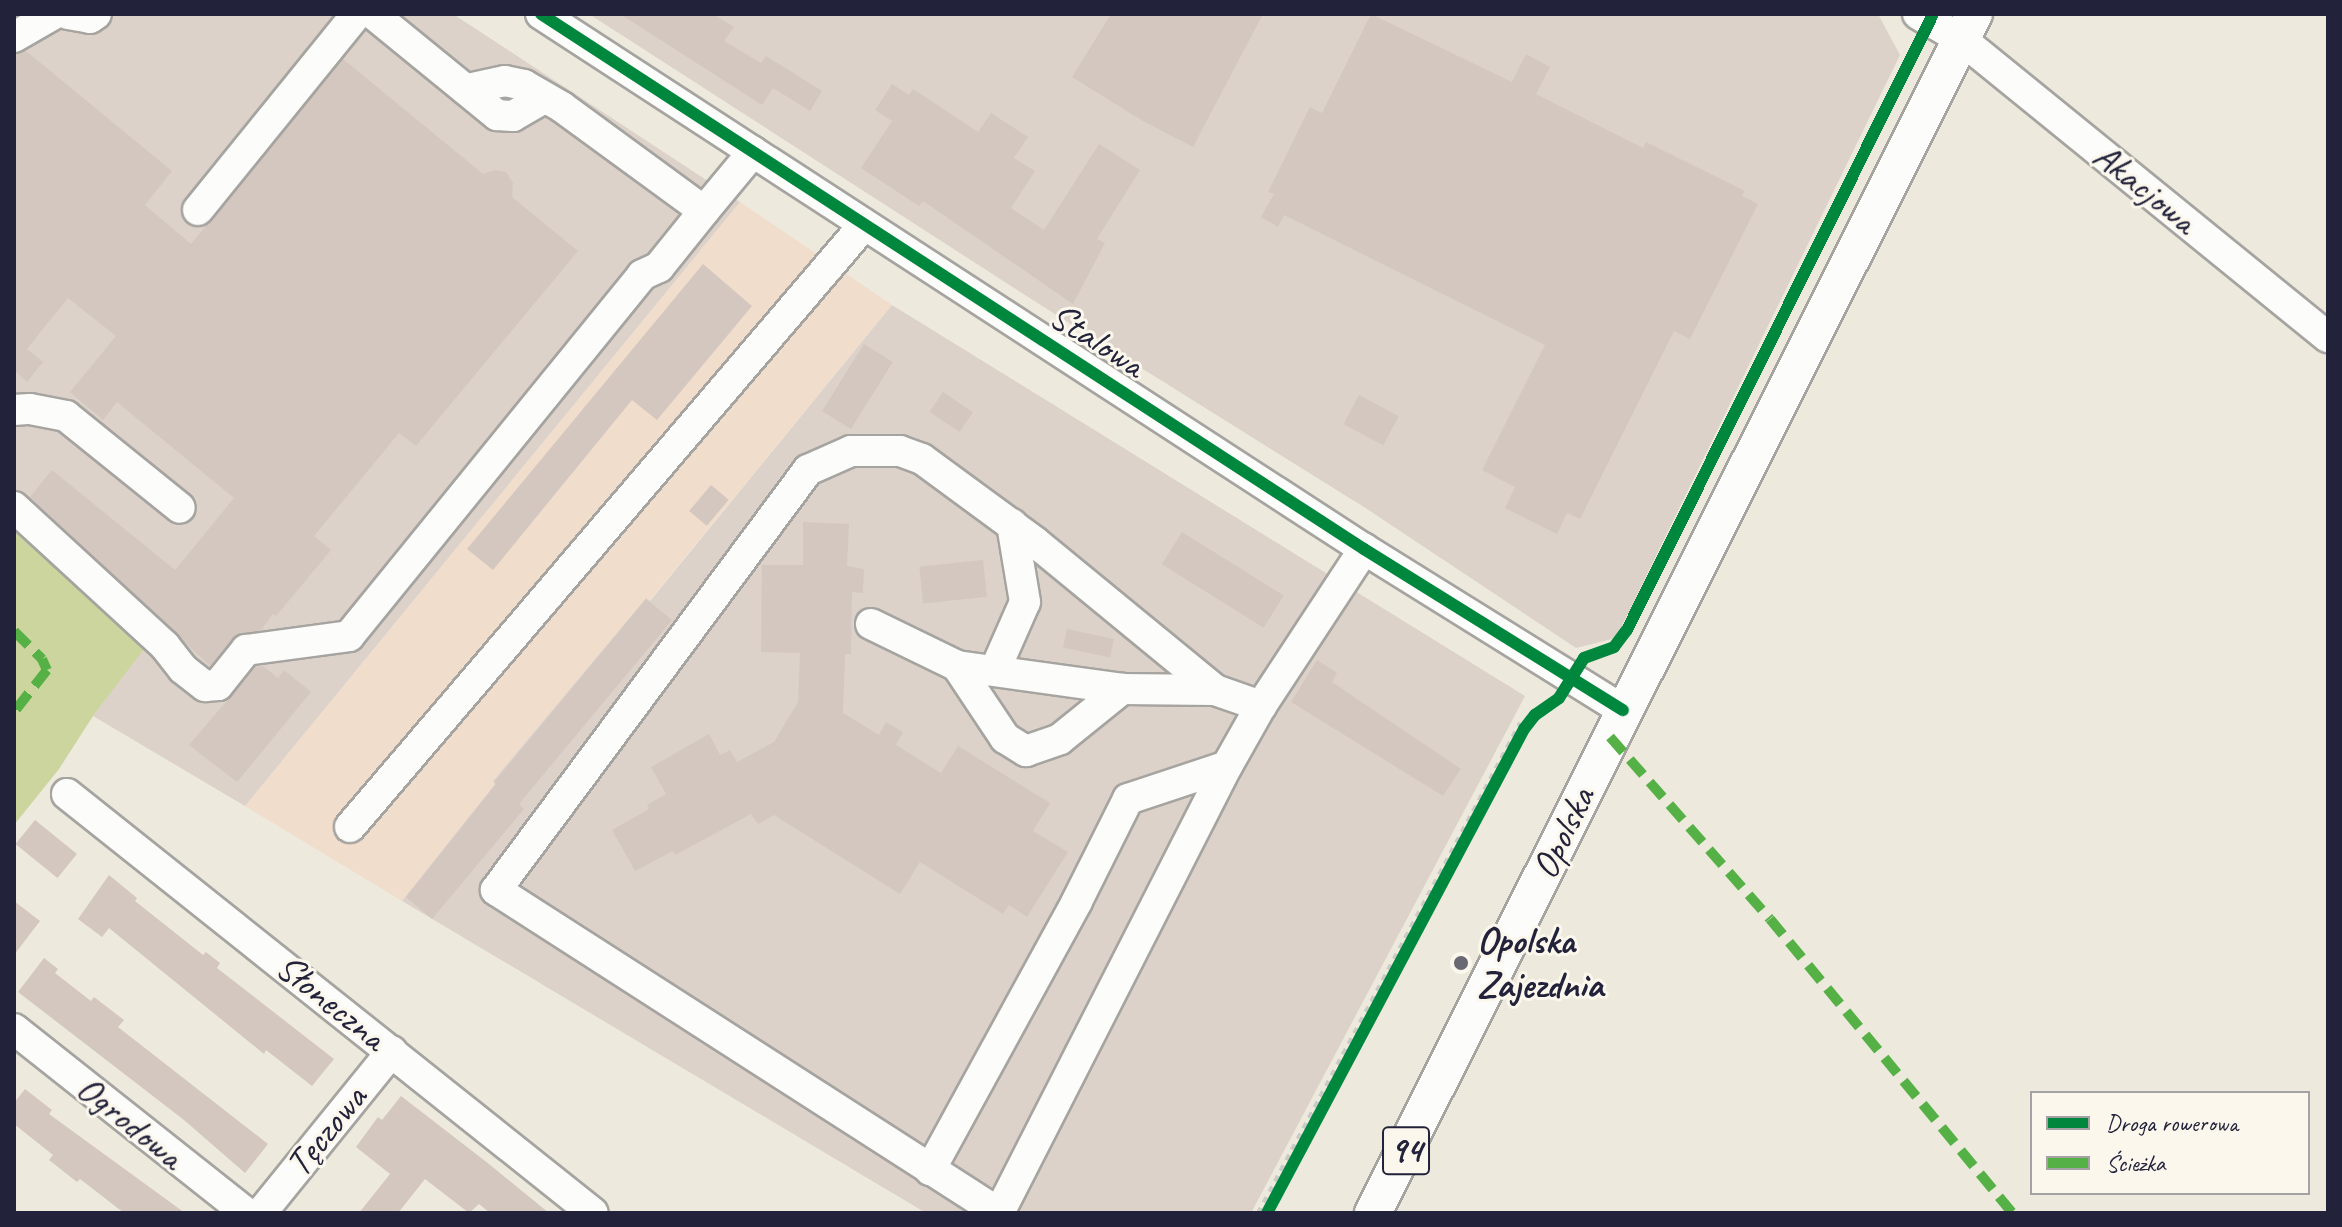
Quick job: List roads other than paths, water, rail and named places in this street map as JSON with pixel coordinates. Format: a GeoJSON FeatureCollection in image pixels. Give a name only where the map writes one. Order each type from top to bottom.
{"type":"FeatureCollection","features":[{"type":"Feature","properties":{"kind":"main road","name":"94"},"geometry":{"type":"LineString","coordinates":[[1623,710],[1967,27]]}},
{"type":"Feature","properties":{"kind":"main road","name":"Opolska"},"geometry":{"type":"LineString","coordinates":[[1373,1213],[1623,710]]}},
{"type":"Feature","properties":{"kind":"street"},"geometry":{"type":"LineString","coordinates":[[14,37],[54,14]]}},
{"type":"Feature","properties":{"kind":"street"},"geometry":{"type":"LineString","coordinates":[[68,14],[90,18],[96,14]]}},
{"type":"Feature","properties":{"kind":"street"},"geometry":{"type":"LineString","coordinates":[[198,210],[357,14]]}},
{"type":"Feature","properties":{"kind":"street"},"geometry":{"type":"LineString","coordinates":[[373,14],[468,91],[505,81],[524,85],[543,99],[562,107],[704,211]]}},
{"type":"Feature","properties":{"kind":"street","name":"Stalowa"},"geometry":{"type":"LineString","coordinates":[[541,14],[1364,549],[1623,710]]}},
{"type":"Feature","properties":{"kind":"street","name":"Akacjowa"},"geometry":{"type":"LineString","coordinates":[[1918,14],[1967,27],[2328,337]]}},
{"type":"Feature","properties":{"kind":"street"},"geometry":{"type":"LineString","coordinates":[[14,507],[205,686],[218,685],[246,650],[349,636],[642,275],[659,267],[753,152]]}},
{"type":"Feature","properties":{"kind":"street"},"geometry":{"type":"LineString","coordinates":[[350,827],[864,225]]}},
{"type":"Feature","properties":{"kind":"street"},"geometry":{"type":"LineString","coordinates":[[14,410],[30,409],[66,416],[180,508]]}},
{"type":"Feature","properties":{"kind":"street"},"geometry":{"type":"LineString","coordinates":[[1215,690],[1012,524],[942,472],[900,451],[851,451],[808,470],[496,890],[999,1213],[1227,766],[1261,706],[1364,549]]}},
{"type":"Feature","properties":{"kind":"street"},"geometry":{"type":"LineString","coordinates":[[995,670],[1025,602],[1012,524]]}},
{"type":"Feature","properties":{"kind":"street"},"geometry":{"type":"LineString","coordinates":[[871,624],[957,666],[1122,689],[1215,690],[1261,706]]}},
{"type":"Feature","properties":{"kind":"street"},"geometry":{"type":"LineString","coordinates":[[957,666],[1005,738],[1026,751],[1060,739],[1122,689]]}},
{"type":"Feature","properties":{"kind":"street"},"geometry":{"type":"LineString","coordinates":[[930,1170],[1077,901],[1128,799],[1227,766]]}},
{"type":"Feature","properties":{"kind":"street","name":"Słoneczna"},"geometry":{"type":"LineString","coordinates":[[67,794],[593,1213]]}},
{"type":"Feature","properties":{"kind":"street","name":"Ogrodowa"},"geometry":{"type":"LineString","coordinates":[[14,1029],[246,1213]]}},
{"type":"Feature","properties":{"kind":"street","name":"Tęczowa"},"geometry":{"type":"LineString","coordinates":[[261,1213],[392,1051]]}},
{"type":"Feature","properties":{"kind":"place","name":"Opolska Zajezdnia"},"geometry":{"type":"Point","coordinates":[1461,963]}}]}
